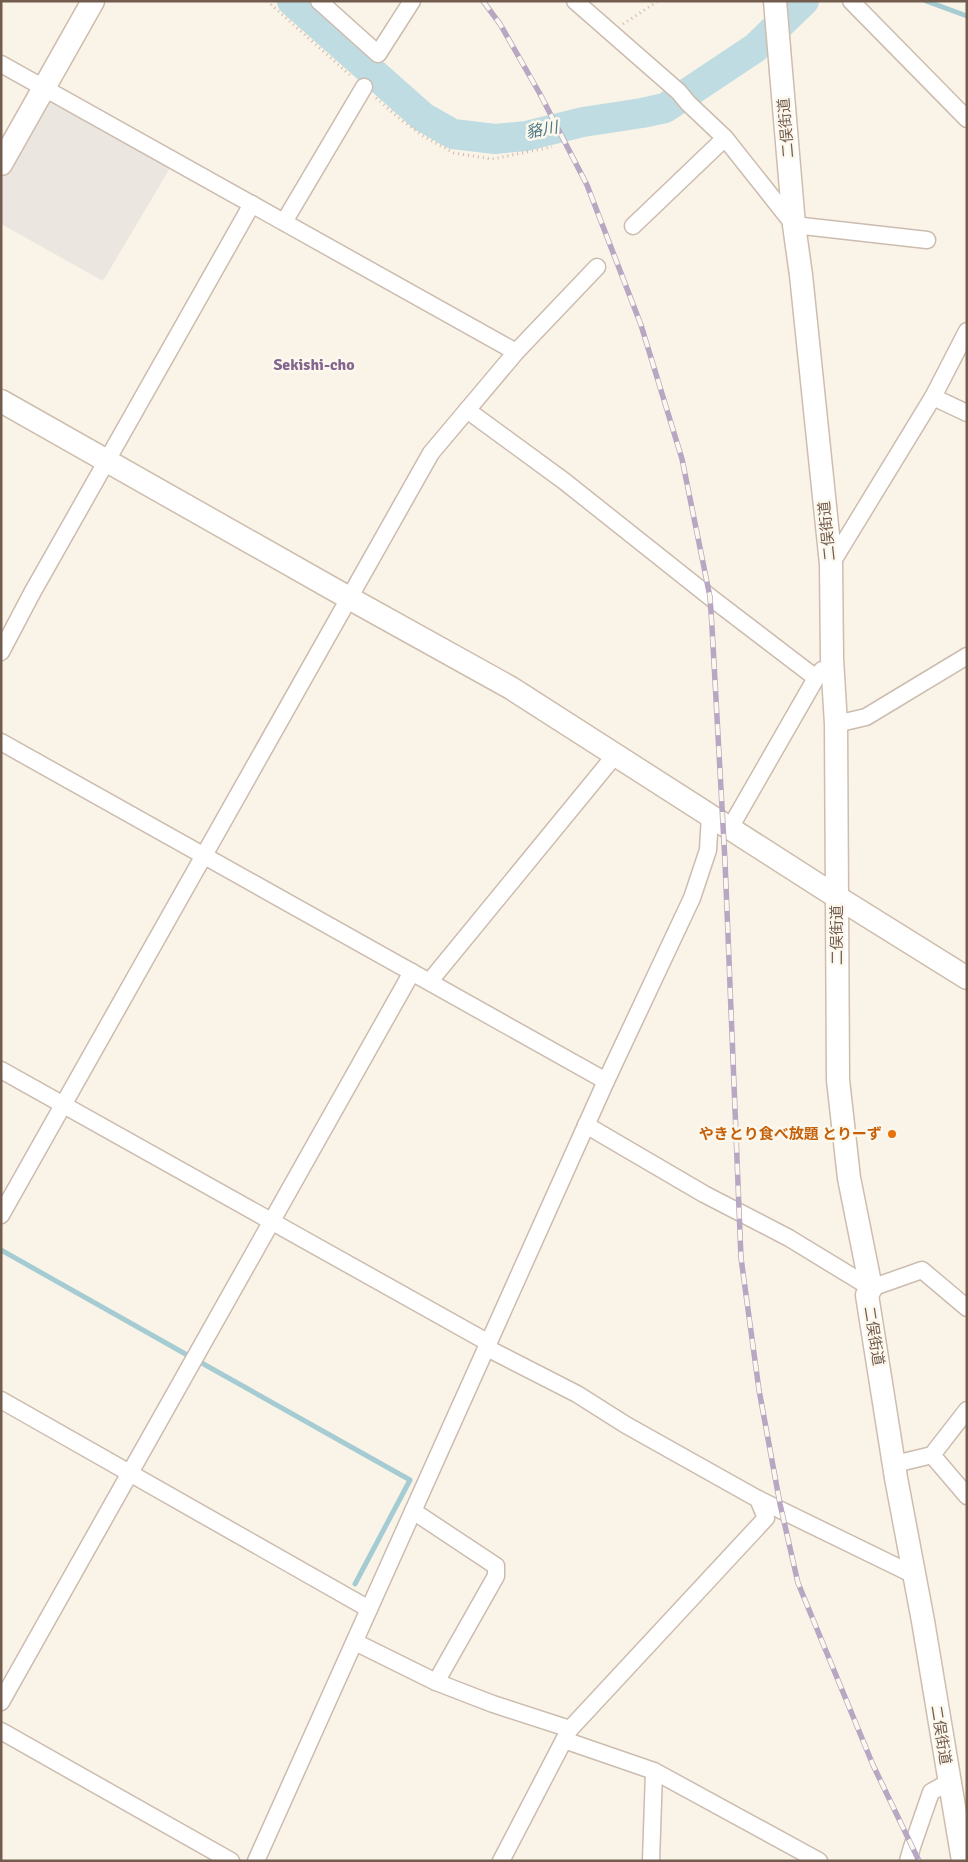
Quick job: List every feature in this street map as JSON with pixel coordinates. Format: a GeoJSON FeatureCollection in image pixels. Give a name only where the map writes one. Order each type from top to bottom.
{"type":"FeatureCollection","features":[{"type":"Feature","properties":{"kind":"street"},"geometry":{"type":"LineString","coordinates":[[1,164],[93,1]]}},
{"type":"Feature","properties":{"kind":"street"},"geometry":{"type":"LineString","coordinates":[[318,1],[378,54],[412,1]]}},
{"type":"Feature","properties":{"kind":"street"},"geometry":{"type":"LineString","coordinates":[[575,1],[684,97],[725,138],[794,225],[927,240]]}},
{"type":"Feature","properties":{"kind":"street"},"geometry":{"type":"LineString","coordinates":[[852,1],[967,119]]}},
{"type":"Feature","properties":{"kind":"street","name":"二俣街道"},"geometry":{"type":"LineString","coordinates":[[776,7],[794,225],[801,275],[831,564],[832,659],[836,724],[838,1080],[849,1178],[871,1288],[867,1295],[894,1464],[963,1861]]}},
{"type":"Feature","properties":{"kind":"street"},"geometry":{"type":"LineString","coordinates":[[1,64],[516,352]]}},
{"type":"Feature","properties":{"kind":"street"},"geometry":{"type":"LineString","coordinates":[[284,222],[364,87]]}},
{"type":"Feature","properties":{"kind":"street"},"geometry":{"type":"LineString","coordinates":[[633,226],[725,138]]}},
{"type":"Feature","properties":{"kind":"street"},"geometry":{"type":"LineString","coordinates":[[1,652],[252,204]]}},
{"type":"Feature","properties":{"kind":"street"},"geometry":{"type":"LineString","coordinates":[[1,1215],[431,453],[516,352],[597,267]]}},
{"type":"Feature","properties":{"kind":"street"},"geometry":{"type":"LineString","coordinates":[[831,564],[933,397],[967,331]]}},
{"type":"Feature","properties":{"kind":"street"},"geometry":{"type":"LineString","coordinates":[[933,397],[967,413]]}},
{"type":"Feature","properties":{"kind":"street"},"geometry":{"type":"LineString","coordinates":[[1,401],[511,688],[837,898],[967,978]]}},
{"type":"Feature","properties":{"kind":"street"},"geometry":{"type":"LineString","coordinates":[[467,410],[564,481],[716,602],[816,678]]}},
{"type":"Feature","properties":{"kind":"street"},"geometry":{"type":"LineString","coordinates":[[836,724],[866,717],[967,656]]}},
{"type":"Feature","properties":{"kind":"street"},"geometry":{"type":"LineString","coordinates":[[730,828],[816,678],[832,659]]}},
{"type":"Feature","properties":{"kind":"street"},"geometry":{"type":"LineString","coordinates":[[1,742],[606,1081]]}},
{"type":"Feature","properties":{"kind":"street"},"geometry":{"type":"LineString","coordinates":[[430,981],[616,754]]}},
{"type":"Feature","properties":{"kind":"street"},"geometry":{"type":"LineString","coordinates":[[256,1861],[586,1125],[692,898],[708,850],[710,815]]}},
{"type":"Feature","properties":{"kind":"street"},"geometry":{"type":"LineString","coordinates":[[1,1702],[412,972]]}},
{"type":"Feature","properties":{"kind":"street"},"geometry":{"type":"LineString","coordinates":[[1,1070],[272,1221],[758,1499],[914,1575]]}},
{"type":"Feature","properties":{"kind":"street"},"geometry":{"type":"LineString","coordinates":[[586,1125],[704,1194],[789,1238],[871,1288],[922,1270],[967,1308]]}},
{"type":"Feature","properties":{"kind":"street"},"geometry":{"type":"LineString","coordinates":[[1,1400],[369,1609]]}},
{"type":"Feature","properties":{"kind":"street"},"geometry":{"type":"LineString","coordinates":[[894,1464],[932,1455],[967,1410]]}},
{"type":"Feature","properties":{"kind":"street"},"geometry":{"type":"LineString","coordinates":[[932,1455],[967,1496]]}},
{"type":"Feature","properties":{"kind":"street"},"geometry":{"type":"LineString","coordinates":[[501,1861],[567,1734],[766,1518],[758,1499]]}},
{"type":"Feature","properties":{"kind":"street"},"geometry":{"type":"LineString","coordinates":[[414,1511],[496,1566],[496,1576],[436,1682]]}},
{"type":"Feature","properties":{"kind":"street"},"geometry":{"type":"LineString","coordinates":[[355,1642],[436,1682],[654,1771],[819,1861]]}},
{"type":"Feature","properties":{"kind":"street"},"geometry":{"type":"LineString","coordinates":[[1,1730],[231,1861]]}},
{"type":"Feature","properties":{"kind":"street"},"geometry":{"type":"LineString","coordinates":[[651,1861],[654,1771]]}},
{"type":"Feature","properties":{"kind":"street"},"geometry":{"type":"LineString","coordinates":[[908,1861],[931,1792],[949,1782]]}},
{"type":"Feature","properties":{"kind":"path"},"geometry":{"type":"LineString","coordinates":[[267,1],[408,125],[423,136],[454,152],[492,159],[552,147]]}},
{"type":"Feature","properties":{"kind":"path"},"geometry":{"type":"LineString","coordinates":[[610,32],[658,1]]}},
{"type":"Feature","properties":{"kind":"shaded area"},"geometry":{"type":"Polygon","coordinates":[[[45,99],[170,168],[103,281],[1,224],[1,176],[45,99]]]}},
{"type":"Feature","properties":{"kind":"waterway","name":"貉川"},"geometry":{"type":"LineString","coordinates":[[292,1],[423,117],[453,134],[495,139],[526,136],[583,122],[665,108],[755,48],[804,1]]}},
{"type":"Feature","properties":{"kind":"waterway"},"geometry":{"type":"LineString","coordinates":[[926,1],[967,16]]}},
{"type":"Feature","properties":{"kind":"waterway"},"geometry":{"type":"LineString","coordinates":[[1,1250],[189,1356]]}},
{"type":"Feature","properties":{"kind":"waterway"},"geometry":{"type":"LineString","coordinates":[[200,1362],[410,1480],[355,1584]]}},
{"type":"Feature","properties":{"kind":"railway"},"geometry":{"type":"LineString","coordinates":[[483,1],[500,24],[540,94],[587,185],[641,325],[682,459],[710,597],[725,861],[741,1258],[759,1390],[780,1504],[798,1583],[873,1765],[919,1861]]}},
{"type":"Feature","properties":{"kind":"place","name":"やきとり食べ放題 とりーず"},"geometry":{"type":"Point","coordinates":[892,1134]}},
{"type":"Feature","properties":{"kind":"district","name":"Sekishi-cho"},"geometry":{"type":"Point","coordinates":[314,365]}}]}
